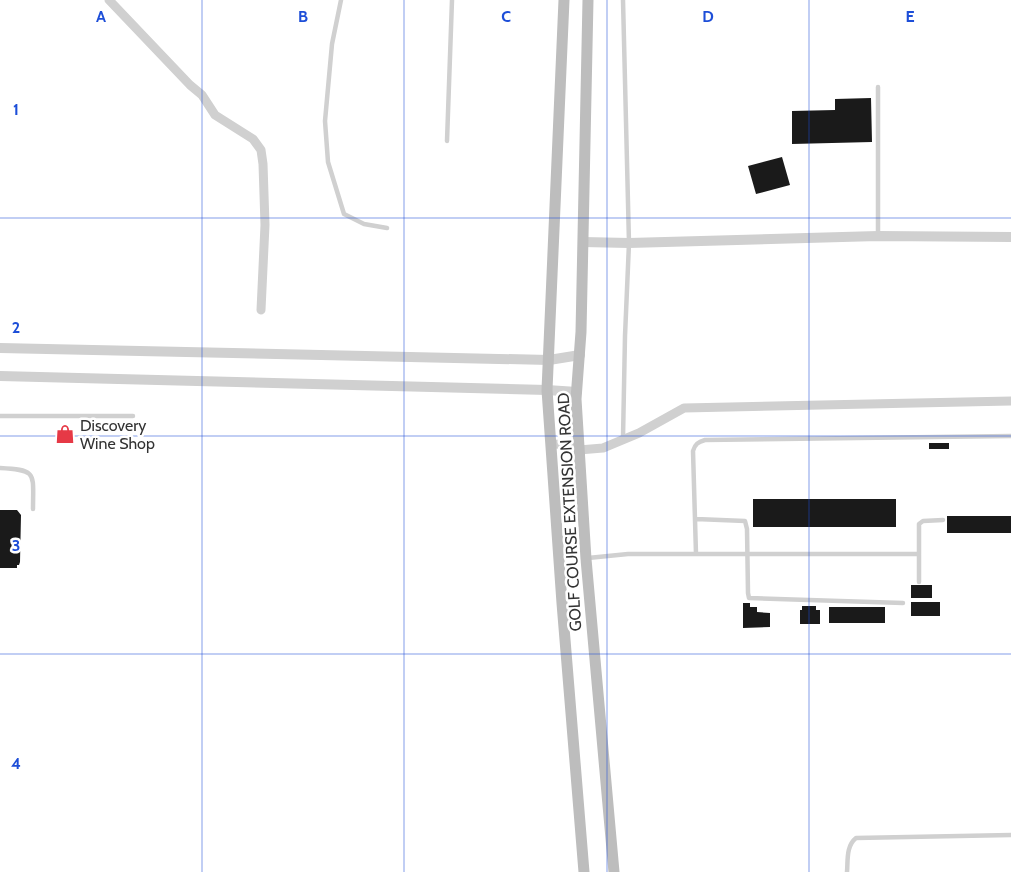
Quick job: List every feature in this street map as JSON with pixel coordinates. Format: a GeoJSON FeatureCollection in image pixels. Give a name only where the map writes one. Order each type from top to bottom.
{"type":"FeatureCollection","features":[{"type":"Feature","properties":{"kind":"main road"},"geometry":{"type":"LineString","coordinates":[[564,0],[547,390],[584,872]]}},
{"type":"Feature","properties":{"kind":"main road","name":"GOLF COURSE EXTENSION ROAD"},"geometry":{"type":"LineString","coordinates":[[588,0],[580,355],[577,392],[586,559],[614,872]]}},
{"type":"Feature","properties":{"kind":"street"},"geometry":{"type":"LineString","coordinates":[[109,0],[190,85],[202,95],[215,115],[253,139],[260,150],[263,164],[265,225],[261,310]]}},
{"type":"Feature","properties":{"kind":"street"},"geometry":{"type":"LineString","coordinates":[[583,242],[629,243],[878,236],[1011,237]]}},
{"type":"Feature","properties":{"kind":"street"},"geometry":{"type":"LineString","coordinates":[[0,348],[549,360],[580,355]]}},
{"type":"Feature","properties":{"kind":"street"},"geometry":{"type":"LineString","coordinates":[[0,376],[577,392]]}},
{"type":"Feature","properties":{"kind":"street"},"geometry":{"type":"LineString","coordinates":[[550,444],[579,448],[604,448],[639,433],[684,408],[1011,401]]}},
{"type":"Feature","properties":{"kind":"lane"},"geometry":{"type":"LineString","coordinates":[[341,0],[332,44],[325,121],[328,162],[344,214],[364,224],[386,228]]}},
{"type":"Feature","properties":{"kind":"lane"},"geometry":{"type":"LineString","coordinates":[[447,141],[452,0]]}},
{"type":"Feature","properties":{"kind":"lane"},"geometry":{"type":"LineString","coordinates":[[623,0],[629,243],[623,439]]}},
{"type":"Feature","properties":{"kind":"lane"},"geometry":{"type":"LineString","coordinates":[[878,86],[878,236]]}},
{"type":"Feature","properties":{"kind":"lane"},"geometry":{"type":"LineString","coordinates":[[0,416],[133,416]]}},
{"type":"Feature","properties":{"kind":"lane"},"geometry":{"type":"LineString","coordinates":[[696,554],[694,452],[695,445],[699,441],[1011,436]]}},
{"type":"Feature","properties":{"kind":"lane"},"geometry":{"type":"LineString","coordinates":[[0,468],[22,469],[29,473],[33,478],[33,508]]}},
{"type":"Feature","properties":{"kind":"lane"},"geometry":{"type":"LineString","coordinates":[[696,519],[745,521],[747,529],[749,598],[903,603]]}},
{"type":"Feature","properties":{"kind":"lane"},"geometry":{"type":"LineString","coordinates":[[919,582],[918,526],[920,522],[943,520]]}},
{"type":"Feature","properties":{"kind":"lane"},"geometry":{"type":"LineString","coordinates":[[586,559],[628,554],[919,554]]}},
{"type":"Feature","properties":{"kind":"lane"},"geometry":{"type":"LineString","coordinates":[[847,872],[848,849],[856,838],[1011,836]]}},
{"type":"Feature","properties":{"kind":"building"},"geometry":{"type":"Polygon","coordinates":[[[871,98],[872,142],[792,144],[792,111],[835,110],[835,99],[871,98]]]}},
{"type":"Feature","properties":{"kind":"building"},"geometry":{"type":"Polygon","coordinates":[[[782,157],[790,185],[756,194],[748,166],[782,157]]]}},
{"type":"Feature","properties":{"kind":"building"},"geometry":{"type":"Polygon","coordinates":[[[929,443],[949,443],[949,449],[929,449],[929,443]]]}},
{"type":"Feature","properties":{"kind":"building"},"geometry":{"type":"Polygon","coordinates":[[[753,499],[896,499],[896,527],[753,527],[753,499]]]}},
{"type":"Feature","properties":{"kind":"building"},"geometry":{"type":"Polygon","coordinates":[[[0,510],[17,510],[21,515],[20,562],[17,568],[0,568],[0,510]]]}},
{"type":"Feature","properties":{"kind":"building"},"geometry":{"type":"Polygon","coordinates":[[[947,516],[1011,516],[1011,533],[947,533],[947,516]]]}},
{"type":"Feature","properties":{"kind":"building"},"geometry":{"type":"Polygon","coordinates":[[[911,585],[932,585],[932,598],[911,598],[911,585]]]}},
{"type":"Feature","properties":{"kind":"building"},"geometry":{"type":"Polygon","coordinates":[[[911,602],[940,602],[940,616],[911,616],[911,602]]]}},
{"type":"Feature","properties":{"kind":"building"},"geometry":{"type":"Polygon","coordinates":[[[743,603],[750,603],[750,607],[757,607],[757,612],[770,613],[770,627],[743,628],[743,603]]]}},
{"type":"Feature","properties":{"kind":"building"},"geometry":{"type":"Polygon","coordinates":[[[802,606],[816,606],[816,610],[820,610],[820,624],[800,624],[800,610],[802,610],[802,606]]]}},
{"type":"Feature","properties":{"kind":"building"},"geometry":{"type":"Polygon","coordinates":[[[829,607],[885,607],[885,623],[829,623],[829,607]]]}},
{"type":"Feature","properties":{"kind":"place","name":"Discovery Wine Shop"},"geometry":{"type":"Point","coordinates":[65,434]}}]}
